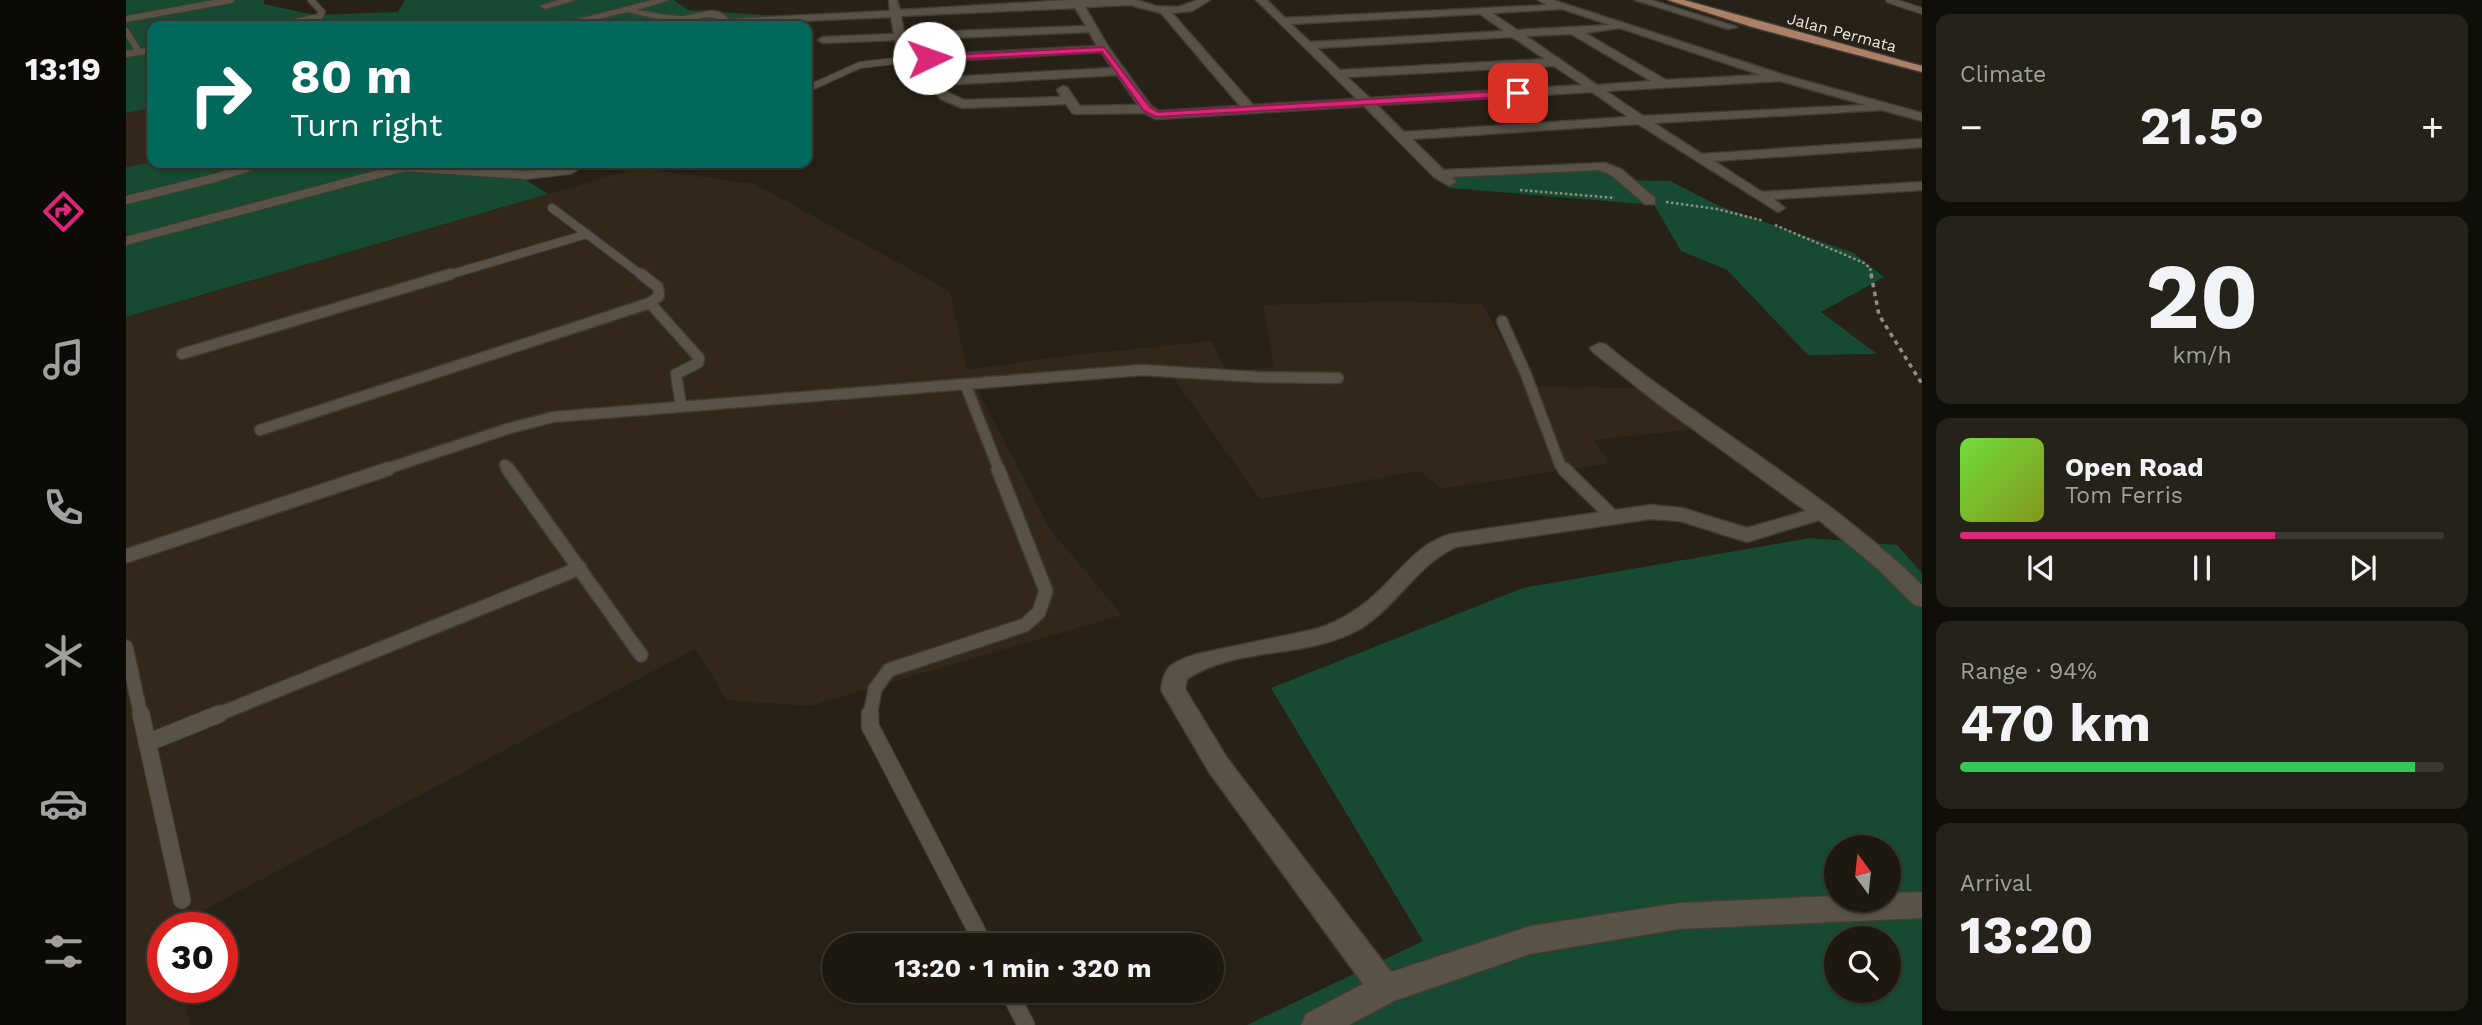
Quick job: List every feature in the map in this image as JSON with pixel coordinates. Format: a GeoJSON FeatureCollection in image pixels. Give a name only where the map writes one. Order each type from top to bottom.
{"type":"FeatureCollection","features":[{"type":"Feature","properties":{"kind":"main road","name":"Jalan Permata"},"geometry":{"type":"LineString","coordinates":[[1673,0],[1922,69]]}},
{"type":"Feature","properties":{"kind":"street"},"geometry":{"type":"LineString","coordinates":[[545,6],[571,0]]}},
{"type":"Feature","properties":{"kind":"street"},"geometry":{"type":"LineString","coordinates":[[605,0],[628,9],[629,12],[722,19],[895,7],[1064,0]]}},
{"type":"Feature","properties":{"kind":"street"},"geometry":{"type":"LineString","coordinates":[[578,21],[664,0]]}},
{"type":"Feature","properties":{"kind":"street"},"geometry":{"type":"LineString","coordinates":[[895,7],[1129,1],[1163,9],[1190,8],[1205,0]]}},
{"type":"Feature","properties":{"kind":"street"},"geometry":{"type":"LineString","coordinates":[[1261,0],[1444,178],[1601,166],[1616,172],[1650,201]]}},
{"type":"Feature","properties":{"kind":"street"},"geometry":{"type":"LineString","coordinates":[[1543,0],[1623,28],[1922,117]]}},
{"type":"Feature","properties":{"kind":"street"},"geometry":{"type":"LineString","coordinates":[[1640,0],[1732,27]]}},
{"type":"Feature","properties":{"kind":"street"},"geometry":{"type":"LineString","coordinates":[[1077,2],[1104,49],[1147,109],[1162,115],[1780,76]]}},
{"type":"Feature","properties":{"kind":"street"},"geometry":{"type":"LineString","coordinates":[[895,7],[904,60],[909,76],[914,81],[1121,71]]}},
{"type":"Feature","properties":{"kind":"street"},"geometry":{"type":"LineString","coordinates":[[1281,21],[1485,7],[1564,7]]}},
{"type":"Feature","properties":{"kind":"street"},"geometry":{"type":"LineString","coordinates":[[1485,7],[1516,35],[1640,120],[1778,208]]}},
{"type":"Feature","properties":{"kind":"street"},"geometry":{"type":"LineString","coordinates":[[1163,9],[1249,109]]}},
{"type":"Feature","properties":{"kind":"street"},"geometry":{"type":"LineString","coordinates":[[1306,45],[1623,28],[1678,56]]}},
{"type":"Feature","properties":{"kind":"street"},"geometry":{"type":"LineString","coordinates":[[823,40],[1091,29]]}},
{"type":"Feature","properties":{"kind":"street"},"geometry":{"type":"LineString","coordinates":[[1574,31],[1664,84]]}},
{"type":"Feature","properties":{"kind":"street"},"geometry":{"type":"LineString","coordinates":[[904,60],[1104,49]]}},
{"type":"Feature","properties":{"kind":"street"},"geometry":{"type":"LineString","coordinates":[[1335,74],[1556,62]]}},
{"type":"Feature","properties":{"kind":"street"},"geometry":{"type":"LineString","coordinates":[[1699,68],[1719,81]]}},
{"type":"Feature","properties":{"kind":"street"},"geometry":{"type":"LineString","coordinates":[[1056,76],[1071,104]]}},
{"type":"Feature","properties":{"kind":"street"},"geometry":{"type":"LineString","coordinates":[[931,82],[945,96],[962,104],[1071,104],[1147,109]]}},
{"type":"Feature","properties":{"kind":"street"},"geometry":{"type":"LineString","coordinates":[[1857,99],[1922,131]]}},
{"type":"Feature","properties":{"kind":"street"},"geometry":{"type":"LineString","coordinates":[[1399,136],[1877,108]]}},
{"type":"Feature","properties":{"kind":"street"},"geometry":{"type":"LineString","coordinates":[[1699,158],[1922,144]]}},
{"type":"Feature","properties":{"kind":"street"},"geometry":{"type":"LineString","coordinates":[[1761,196],[1922,186]]}},
{"type":"Feature","properties":{"kind":"street"},"geometry":{"type":"LineString","coordinates":[[1599,348],[1651,392],[1726,441],[1824,512],[1922,598]]}},
{"type":"Feature","properties":{"kind":"street"},"geometry":{"type":"LineString","coordinates":[[1385,989],[1218,765],[1172,690],[1175,675],[1192,662],[1280,645],[1331,632],[1353,623],[1392,592],[1440,545],[1650,512],[1682,515],[1746,535],[1824,512]]}},
{"type":"Feature","properties":{"kind":"street"},"geometry":{"type":"LineString","coordinates":[[1318,1025],[1385,989],[1530,940],[1679,916],[1922,905]]}},
{"type":"Feature","properties":{"kind":"lane"},"geometry":{"type":"LineString","coordinates":[[126,19],[231,0]]}},
{"type":"Feature","properties":{"kind":"lane"},"geometry":{"type":"LineString","coordinates":[[300,21],[319,17],[322,12],[311,0]]}},
{"type":"Feature","properties":{"kind":"lane"},"geometry":{"type":"LineString","coordinates":[[1889,0],[1922,11]]}},
{"type":"Feature","properties":{"kind":"lane"},"geometry":{"type":"LineString","coordinates":[[126,31],[139,52]]}},
{"type":"Feature","properties":{"kind":"lane"},"geometry":{"type":"LineString","coordinates":[[126,54],[147,51]]}},
{"type":"Feature","properties":{"kind":"lane"},"geometry":{"type":"LineString","coordinates":[[812,87],[860,65],[904,60]]}},
{"type":"Feature","properties":{"kind":"lane"},"geometry":{"type":"LineString","coordinates":[[126,200],[246,168]]}},
{"type":"Feature","properties":{"kind":"lane"},"geometry":{"type":"LineString","coordinates":[[126,241],[401,168]]}},
{"type":"Feature","properties":{"kind":"lane"},"geometry":{"type":"LineString","coordinates":[[451,168],[533,177],[577,168]]}},
{"type":"Feature","properties":{"kind":"lane"},"geometry":{"type":"LineString","coordinates":[[260,430],[650,303],[659,296],[658,287],[552,208]]}},
{"type":"Feature","properties":{"kind":"lane"},"geometry":{"type":"LineString","coordinates":[[183,354],[587,234]]}},
{"type":"Feature","properties":{"kind":"lane"},"geometry":{"type":"LineString","coordinates":[[650,303],[699,358],[698,362],[676,374],[681,406]]}},
{"type":"Feature","properties":{"kind":"lane"},"geometry":{"type":"LineString","coordinates":[[1502,321],[1525,372],[1560,465],[1613,517]]}},
{"type":"Feature","properties":{"kind":"lane"},"geometry":{"type":"LineString","coordinates":[[126,556],[531,421],[681,406],[967,386],[1156,369],[1257,377],[1338,378]]}},
{"type":"Feature","properties":{"kind":"lane"},"geometry":{"type":"LineString","coordinates":[[967,386],[1046,591],[1040,612],[1025,625],[889,670],[874,685],[869,704],[870,726],[978,933]]}},
{"type":"Feature","properties":{"kind":"lane"},"geometry":{"type":"LineString","coordinates":[[505,465],[516,484],[642,655]]}},
{"type":"Feature","properties":{"kind":"lane"},"geometry":{"type":"LineString","coordinates":[[147,743],[580,568]]}},
{"type":"Feature","properties":{"kind":"lane"},"geometry":{"type":"LineString","coordinates":[[126,648],[182,900]]}},
{"type":"Feature","properties":{"kind":"lane"},"geometry":{"type":"LineString","coordinates":[[1015,1003],[1026,1025]]}},
{"type":"Feature","properties":{"kind":"path"},"geometry":{"type":"LineString","coordinates":[[1513,189],[1689,204],[1750,217],[1791,230],[1864,263],[1872,273],[1879,315],[1922,384]]}},
{"type":"Feature","properties":{"kind":"shaded area"},"geometry":{"type":"Polygon","coordinates":[[[147,109],[147,163],[126,167],[126,113],[147,109]]]}},
{"type":"Feature","properties":{"kind":"shaded area"},"geometry":{"type":"Polygon","coordinates":[[[638,168],[755,184],[950,291],[967,370],[1056,357],[1212,341],[1226,372],[1274,367],[1263,305],[1392,301],[1482,304],[1528,386],[1642,388],[1709,428],[1593,440],[1611,463],[1440,489],[1421,471],[1260,499],[1165,366],[1069,374],[977,389],[1050,529],[1122,615],[810,706],[727,700],[695,649],[200,912],[147,912],[147,1003],[186,1003],[190,1025],[126,1025],[126,317],[638,168]]]}},
{"type":"Feature","properties":{"kind":"green space"},"geometry":{"type":"Polygon","coordinates":[[[126,0],[264,0],[264,4],[314,15],[398,12],[405,0],[674,0],[688,10],[797,17],[794,21],[147,21],[147,109],[126,113],[126,0]]]}},
{"type":"Feature","properties":{"kind":"green space"},"geometry":{"type":"Polygon","coordinates":[[[147,163],[147,168],[507,168],[548,194],[126,317],[126,167],[147,163]]]}},
{"type":"Feature","properties":{"kind":"green space"},"geometry":{"type":"Polygon","coordinates":[[[1599,165],[1624,180],[1670,181],[1719,206],[1854,253],[1884,277],[1821,312],[1877,354],[1808,355],[1727,270],[1681,251],[1654,205],[1450,188],[1458,171],[1599,165]]]}},
{"type":"Feature","properties":{"kind":"green space"},"geometry":{"type":"Polygon","coordinates":[[[1810,538],[1897,545],[1922,573],[1922,1025],[1247,1025],[1423,941],[1271,688],[1523,588],[1810,538]]]}},
{"type":"Feature","properties":{"kind":"route"},"geometry":{"type":"LineString","coordinates":[[929,58],[1104,49],[1147,109],[1156,115],[1518,93]]}}]}
